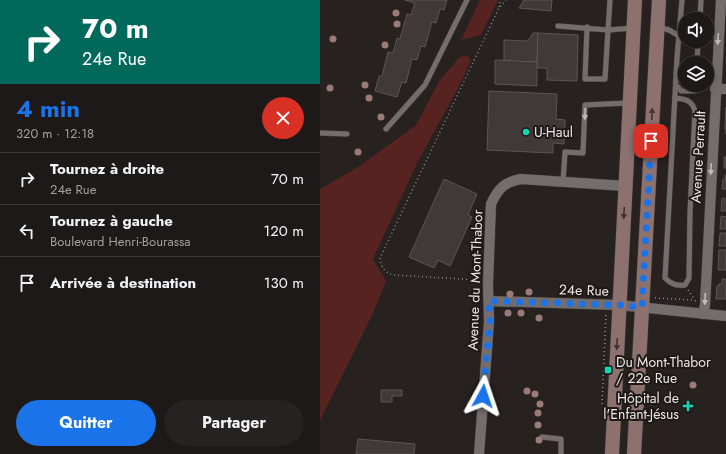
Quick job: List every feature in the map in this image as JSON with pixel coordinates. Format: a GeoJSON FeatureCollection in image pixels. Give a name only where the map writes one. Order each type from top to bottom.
{"type":"FeatureCollection","features":[{"type":"Feature","properties":{"kind":"main road"},"geometry":{"type":"LineString","coordinates":[[612,454],[635,0]]}},
{"type":"Feature","properties":{"kind":"main road"},"geometry":{"type":"LineString","coordinates":[[634,454],[659,0]]}},
{"type":"Feature","properties":{"kind":"street","name":"Avenue Perrault"},"geometry":{"type":"LineString","coordinates":[[714,56],[721,0]]}},
{"type":"Feature","properties":{"kind":"street"},"geometry":{"type":"LineString","coordinates":[[714,88],[726,89]]}},
{"type":"Feature","properties":{"kind":"street","name":"Avenue Perrault"},"geometry":{"type":"LineString","coordinates":[[704,309],[710,92]]}},
{"type":"Feature","properties":{"kind":"street","name":"Avenue du Mont-Thabor"},"geometry":{"type":"LineString","coordinates":[[479,454],[490,322],[488,278],[491,204],[495,194],[511,181],[521,179],[625,186]]}},
{"type":"Feature","properties":{"kind":"street","name":"24e Rue"},"geometry":{"type":"LineString","coordinates":[[489,301],[704,309],[726,316]]}},
{"type":"Feature","properties":{"kind":"lane"},"geometry":{"type":"LineString","coordinates":[[386,129],[425,85],[466,0]]}},
{"type":"Feature","properties":{"kind":"lane"},"geometry":{"type":"LineString","coordinates":[[587,27],[584,79],[605,79],[610,0]]}},
{"type":"Feature","properties":{"kind":"lane"},"geometry":{"type":"LineString","coordinates":[[681,12],[682,0]]}},
{"type":"Feature","properties":{"kind":"lane"},"geometry":{"type":"LineString","coordinates":[[700,12],[701,0]]}},
{"type":"Feature","properties":{"kind":"lane"},"geometry":{"type":"LineString","coordinates":[[558,26],[587,27],[608,30],[633,28]]}},
{"type":"Feature","properties":{"kind":"lane"},"geometry":{"type":"LineString","coordinates":[[657,26],[669,30],[678,35]]}},
{"type":"Feature","properties":{"kind":"lane"},"geometry":{"type":"LineString","coordinates":[[678,48],[676,73],[678,82]]}},
{"type":"Feature","properties":{"kind":"lane"},"geometry":{"type":"LineString","coordinates":[[675,98],[687,100],[694,105],[695,111],[690,212],[689,278],[685,285],[672,284],[665,278],[675,98],[678,89]]}},
{"type":"Feature","properties":{"kind":"lane"},"geometry":{"type":"LineString","coordinates":[[563,182],[565,152],[583,153],[585,105],[629,103]]}},
{"type":"Feature","properties":{"kind":"lane"},"geometry":{"type":"LineString","coordinates":[[320,133],[347,134]]}},
{"type":"Feature","properties":{"kind":"lane"},"geometry":{"type":"LineString","coordinates":[[542,437],[561,439],[561,454]]}},
{"type":"Feature","properties":{"kind":"path"},"geometry":{"type":"LineString","coordinates":[[499,8],[500,0]]}},
{"type":"Feature","properties":{"kind":"path"},"geometry":{"type":"LineString","coordinates":[[481,282],[478,280],[467,279],[393,275],[387,272],[382,266],[380,258],[499,8],[506,0]]}},
{"type":"Feature","properties":{"kind":"path"},"geometry":{"type":"LineString","coordinates":[[685,285],[695,300],[704,309]]}},
{"type":"Feature","properties":{"kind":"path"},"geometry":{"type":"LineString","coordinates":[[655,297],[695,300]]}},
{"type":"Feature","properties":{"kind":"path"},"geometry":{"type":"LineString","coordinates":[[602,407],[606,313],[603,313]]}},
{"type":"Feature","properties":{"kind":"shaded area"},"geometry":{"type":"Polygon","coordinates":[[[480,0],[498,0],[481,35],[461,40],[480,0]]]}},
{"type":"Feature","properties":{"kind":"shaded area"},"geometry":{"type":"Polygon","coordinates":[[[464,55],[469,57],[471,61],[455,94],[418,161],[373,259],[386,281],[373,313],[320,421],[320,189],[358,167],[416,125],[440,80],[459,58],[464,55]]]}},
{"type":"Feature","properties":{"kind":"building"},"geometry":{"type":"Polygon","coordinates":[[[405,0],[447,0],[444,10],[440,9],[436,23],[432,22],[425,47],[421,46],[417,60],[412,59],[406,83],[402,82],[397,97],[375,91],[379,76],[382,76],[388,52],[393,53],[397,38],[400,39],[407,14],[411,15],[415,3],[405,0]]]}},
{"type":"Feature","properties":{"kind":"building"},"geometry":{"type":"Polygon","coordinates":[[[524,0],[552,0],[551,11],[519,8],[524,0]]]}},
{"type":"Feature","properties":{"kind":"building"},"geometry":{"type":"Polygon","coordinates":[[[533,33],[538,33],[537,62],[504,61],[504,40],[528,41],[533,33]]]}},
{"type":"Feature","properties":{"kind":"building"},"geometry":{"type":"Polygon","coordinates":[[[538,33],[578,35],[577,81],[547,80],[547,68],[537,68],[538,33]]]}},
{"type":"Feature","properties":{"kind":"building"},"geometry":{"type":"Polygon","coordinates":[[[495,60],[537,62],[537,86],[495,84],[495,60]]]}},
{"type":"Feature","properties":{"kind":"building","name":"U-Haul"},"geometry":{"type":"Polygon","coordinates":[[[489,91],[557,94],[556,119],[565,120],[564,144],[553,143],[553,153],[487,150],[489,91]]]}},
{"type":"Feature","properties":{"kind":"building"},"geometry":{"type":"Polygon","coordinates":[[[726,107],[726,129],[725,129],[726,107]]]}},
{"type":"Feature","properties":{"kind":"building"},"geometry":{"type":"Polygon","coordinates":[[[724,157],[726,157],[726,168],[724,168],[724,157]]]}},
{"type":"Feature","properties":{"kind":"building"},"geometry":{"type":"Polygon","coordinates":[[[725,175],[726,189],[722,189],[723,179],[725,179],[725,175]]]}},
{"type":"Feature","properties":{"kind":"building"},"geometry":{"type":"Polygon","coordinates":[[[444,179],[477,194],[468,215],[472,217],[450,266],[438,260],[434,268],[409,257],[444,179]]]}},
{"type":"Feature","properties":{"kind":"building"},"geometry":{"type":"Polygon","coordinates":[[[722,198],[726,199],[726,211],[721,211],[722,198]]]}},
{"type":"Feature","properties":{"kind":"building"},"geometry":{"type":"Polygon","coordinates":[[[721,216],[726,217],[726,229],[720,229],[721,216]]]}},
{"type":"Feature","properties":{"kind":"building"},"geometry":{"type":"Polygon","coordinates":[[[720,233],[726,233],[726,246],[719,246],[720,233]]]}},
{"type":"Feature","properties":{"kind":"building"},"geometry":{"type":"Polygon","coordinates":[[[719,250],[726,250],[726,270],[718,270],[719,250]]]}},
{"type":"Feature","properties":{"kind":"building"},"geometry":{"type":"Polygon","coordinates":[[[722,279],[726,279],[726,299],[716,299],[717,286],[722,284],[722,279]]]}},
{"type":"Feature","properties":{"kind":"building"},"geometry":{"type":"Polygon","coordinates":[[[381,390],[402,390],[402,396],[392,396],[392,402],[381,402],[381,390]]]}},
{"type":"Feature","properties":{"kind":"building"},"geometry":{"type":"Polygon","coordinates":[[[358,439],[415,444],[414,454],[356,454],[358,439]]]}},
{"type":"Feature","properties":{"kind":"place","name":"U-Haul"},"geometry":{"type":"Point","coordinates":[526,132]}},
{"type":"Feature","properties":{"kind":"place","name":"Du Mont-Thabor / 22e Rue"},"geometry":{"type":"Point","coordinates":[608,370]}},
{"type":"Feature","properties":{"kind":"place","name":"Hôpital de l'Enfant-Jésus"},"geometry":{"type":"Point","coordinates":[688,406]}},
{"type":"Feature","properties":{"kind":"route"},"geometry":{"type":"LineString","coordinates":[[483,396],[490,322],[489,301],[642,307],[651,141]]}}]}
